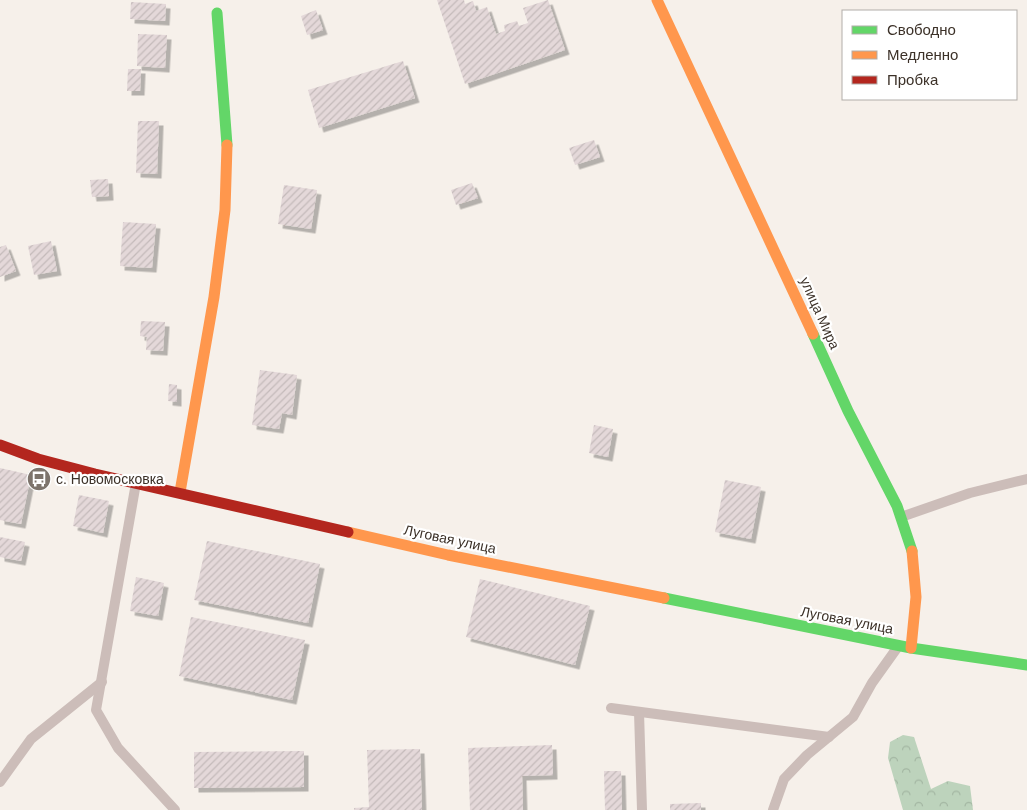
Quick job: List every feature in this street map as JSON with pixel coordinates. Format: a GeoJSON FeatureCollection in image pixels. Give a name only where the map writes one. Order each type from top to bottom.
{"type":"FeatureCollection","features":[{"type":"Feature","properties":{"kind":"street","name":"улица Мира"},"geometry":{"type":"LineString","coordinates":[[657,0],[716,120],[848,410],[901,517],[911,546],[916,580],[916,614],[911,648]]}},
{"type":"Feature","properties":{"kind":"street"},"geometry":{"type":"LineString","coordinates":[[180,492],[214,297],[225,210],[228,160],[217,13]]}},
{"type":"Feature","properties":{"kind":"street","name":"Луговая улица"},"geometry":{"type":"LineString","coordinates":[[0,445],[38,459],[448,555],[911,648],[1027,665]]}},
{"type":"Feature","properties":{"kind":"lane"},"geometry":{"type":"LineString","coordinates":[[901,517],[970,493],[1027,479]]}},
{"type":"Feature","properties":{"kind":"lane"},"geometry":{"type":"LineString","coordinates":[[136,482],[96,710],[118,748],[175,810]]}},
{"type":"Feature","properties":{"kind":"lane"},"geometry":{"type":"LineString","coordinates":[[773,810],[784,779],[807,755],[854,717],[872,684],[899,645]]}},
{"type":"Feature","properties":{"kind":"lane"},"geometry":{"type":"LineString","coordinates":[[0,782],[30,738],[102,682]]}},
{"type":"Feature","properties":{"kind":"lane"},"geometry":{"type":"LineString","coordinates":[[611,708],[829,737]]}},
{"type":"Feature","properties":{"kind":"lane"},"geometry":{"type":"LineString","coordinates":[[639,712],[642,810]]}},
{"type":"Feature","properties":{"kind":"green space"},"geometry":{"type":"Polygon","coordinates":[[[903,735],[914,737],[931,789],[948,781],[970,786],[973,810],[903,810],[888,758],[890,742],[903,735]]]}},
{"type":"Feature","properties":{"kind":"building"},"geometry":{"type":"Polygon","coordinates":[[[437,0],[464,0],[465,4],[473,1],[476,11],[487,7],[496,34],[505,31],[504,25],[517,21],[519,26],[528,23],[523,8],[548,0],[565,50],[465,84],[437,0]]]}},
{"type":"Feature","properties":{"kind":"building"},"geometry":{"type":"Polygon","coordinates":[[[131,2],[166,4],[165,21],[130,19],[131,2]]]}},
{"type":"Feature","properties":{"kind":"building"},"geometry":{"type":"Polygon","coordinates":[[[316,10],[323,30],[307,35],[301,16],[316,10]]]}},
{"type":"Feature","properties":{"kind":"building"},"geometry":{"type":"Polygon","coordinates":[[[138,34],[167,35],[165,68],[137,66],[138,34]]]}},
{"type":"Feature","properties":{"kind":"building"},"geometry":{"type":"Polygon","coordinates":[[[403,61],[415,98],[319,128],[308,90],[403,61]]]}},
{"type":"Feature","properties":{"kind":"building"},"geometry":{"type":"Polygon","coordinates":[[[128,69],[141,69],[140,91],[127,91],[128,69]]]}},
{"type":"Feature","properties":{"kind":"building"},"geometry":{"type":"Polygon","coordinates":[[[138,121],[159,121],[157,174],[136,173],[138,121]]]}},
{"type":"Feature","properties":{"kind":"building"},"geometry":{"type":"Polygon","coordinates":[[[594,140],[600,157],[575,165],[569,148],[594,140]]]}},
{"type":"Feature","properties":{"kind":"building"},"geometry":{"type":"Polygon","coordinates":[[[108,179],[109,196],[92,197],[90,180],[108,179]]]}},
{"type":"Feature","properties":{"kind":"building"},"geometry":{"type":"Polygon","coordinates":[[[472,183],[478,198],[456,205],[451,190],[472,183]]]}},
{"type":"Feature","properties":{"kind":"building"},"geometry":{"type":"Polygon","coordinates":[[[284,185],[317,190],[311,229],[278,224],[284,185]]]}},
{"type":"Feature","properties":{"kind":"building"},"geometry":{"type":"Polygon","coordinates":[[[123,222],[156,224],[152,268],[120,266],[123,222]]]}},
{"type":"Feature","properties":{"kind":"building"},"geometry":{"type":"Polygon","coordinates":[[[51,241],[57,271],[34,275],[28,246],[51,241]]]}},
{"type":"Feature","properties":{"kind":"building"},"geometry":{"type":"Polygon","coordinates":[[[6,245],[16,271],[0,277],[0,247],[6,245]]]}},
{"type":"Feature","properties":{"kind":"building"},"geometry":{"type":"Polygon","coordinates":[[[141,321],[165,322],[163,351],[146,350],[147,337],[140,336],[141,321]]]}},
{"type":"Feature","properties":{"kind":"building"},"geometry":{"type":"Polygon","coordinates":[[[260,370],[297,375],[292,415],[282,413],[279,429],[252,425],[260,370]]]}},
{"type":"Feature","properties":{"kind":"building"},"geometry":{"type":"Polygon","coordinates":[[[169,384],[177,385],[177,402],[168,401],[169,384]]]}},
{"type":"Feature","properties":{"kind":"building"},"geometry":{"type":"Polygon","coordinates":[[[594,425],[613,429],[608,457],[589,453],[594,425]]]}},
{"type":"Feature","properties":{"kind":"building"},"geometry":{"type":"Polygon","coordinates":[[[0,468],[31,475],[21,524],[0,520],[0,468]]]}},
{"type":"Feature","properties":{"kind":"building"},"geometry":{"type":"Polygon","coordinates":[[[725,480],[761,487],[751,539],[715,532],[725,480]]]}},
{"type":"Feature","properties":{"kind":"building"},"geometry":{"type":"Polygon","coordinates":[[[79,495],[109,501],[103,533],[73,526],[79,495]]]}},
{"type":"Feature","properties":{"kind":"building"},"geometry":{"type":"Polygon","coordinates":[[[0,537],[25,542],[21,561],[0,557],[0,537]]]}},
{"type":"Feature","properties":{"kind":"building"},"geometry":{"type":"Polygon","coordinates":[[[207,541],[320,564],[308,623],[194,600],[207,541]]]}},
{"type":"Feature","properties":{"kind":"building"},"geometry":{"type":"Polygon","coordinates":[[[136,577],[164,583],[158,616],[130,611],[136,577]]]}},
{"type":"Feature","properties":{"kind":"building"},"geometry":{"type":"Polygon","coordinates":[[[480,579],[590,606],[575,665],[466,637],[480,579]]]}},
{"type":"Feature","properties":{"kind":"building"},"geometry":{"type":"Polygon","coordinates":[[[191,617],[305,640],[292,700],[179,676],[191,617]]]}},
{"type":"Feature","properties":{"kind":"building"},"geometry":{"type":"Polygon","coordinates":[[[552,745],[553,775],[522,776],[523,810],[470,810],[468,748],[552,745]]]}},
{"type":"Feature","properties":{"kind":"building"},"geometry":{"type":"Polygon","coordinates":[[[420,749],[422,810],[354,810],[354,808],[369,807],[367,750],[420,749]]]}},
{"type":"Feature","properties":{"kind":"building"},"geometry":{"type":"Polygon","coordinates":[[[304,751],[304,787],[194,788],[194,752],[304,751]]]}},
{"type":"Feature","properties":{"kind":"building"},"geometry":{"type":"Polygon","coordinates":[[[604,771],[621,771],[622,810],[605,810],[604,771]]]}},
{"type":"Feature","properties":{"kind":"building"},"geometry":{"type":"Polygon","coordinates":[[[701,803],[701,810],[670,810],[670,804],[701,803]]]}},
{"type":"Feature","properties":{"kind":"traffic: fast"},"geometry":{"type":"LineString","coordinates":[[217,13],[227,145]]}},
{"type":"Feature","properties":{"kind":"traffic: fast"},"geometry":{"type":"LineString","coordinates":[[813,334],[848,411],[897,506],[912,551]]}},
{"type":"Feature","properties":{"kind":"traffic: fast"},"geometry":{"type":"LineString","coordinates":[[664,598],[911,648],[1027,665]]}},
{"type":"Feature","properties":{"kind":"traffic: slow"},"geometry":{"type":"LineString","coordinates":[[657,0],[813,334]]}},
{"type":"Feature","properties":{"kind":"traffic: slow"},"geometry":{"type":"LineString","coordinates":[[180,492],[214,297],[225,210],[227,145]]}},
{"type":"Feature","properties":{"kind":"traffic: slow"},"geometry":{"type":"LineString","coordinates":[[348,532],[448,555],[664,598]]}},
{"type":"Feature","properties":{"kind":"traffic: slow"},"geometry":{"type":"LineString","coordinates":[[911,648],[916,597],[912,551]]}},
{"type":"Feature","properties":{"kind":"traffic: jam"},"geometry":{"type":"LineString","coordinates":[[0,445],[38,459],[95,474],[348,532]]}},
{"type":"Feature","properties":{"kind":"place","name":"с. Новомосковка"},"geometry":{"type":"Point","coordinates":[39,479]}}]}
